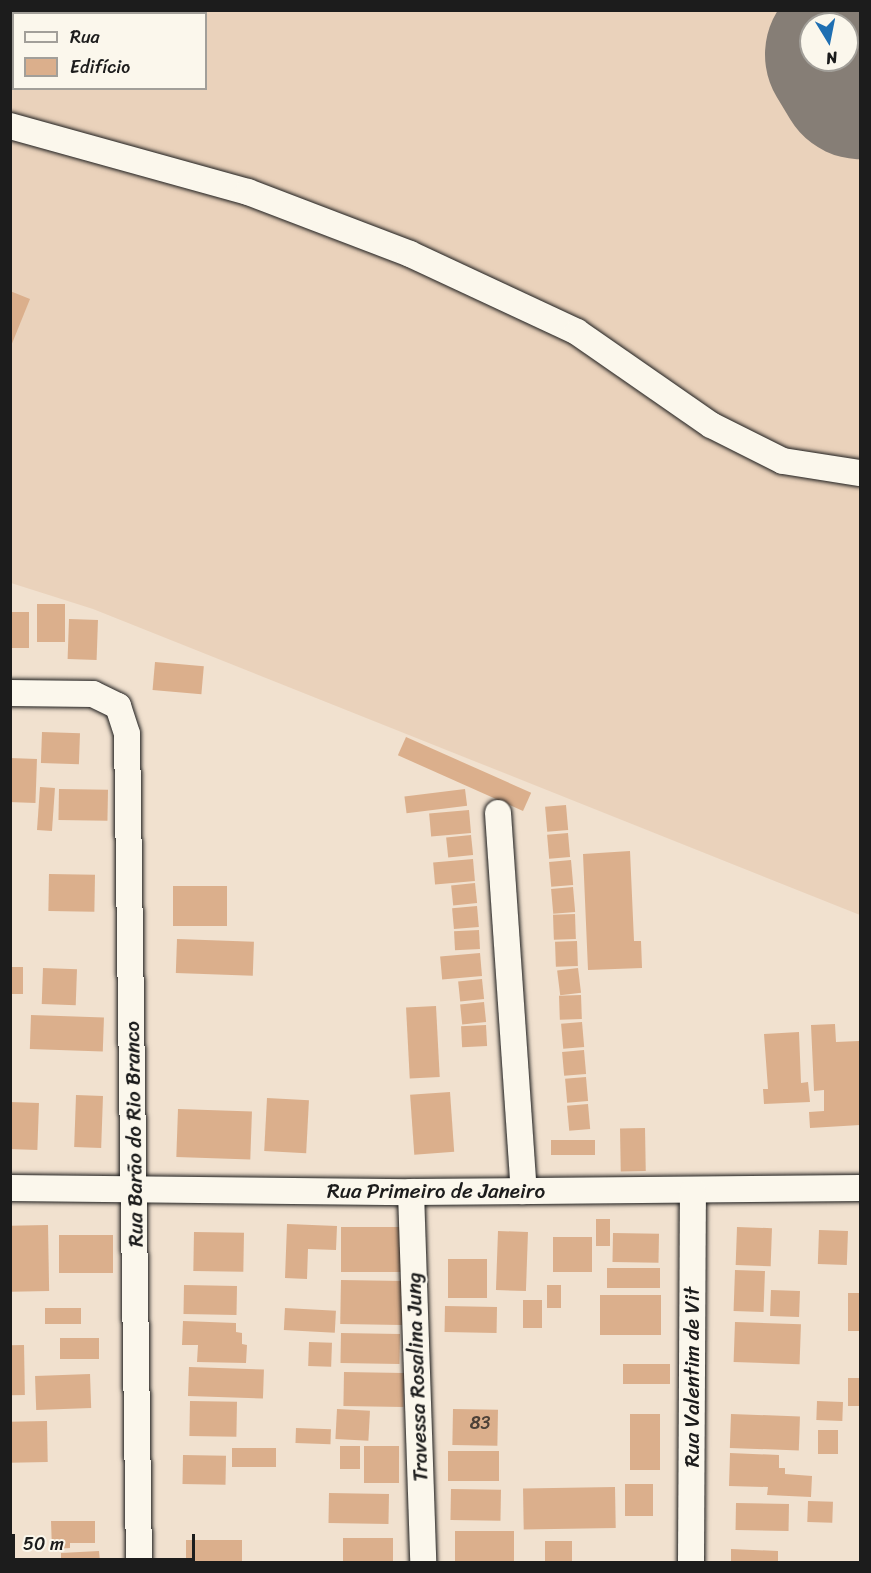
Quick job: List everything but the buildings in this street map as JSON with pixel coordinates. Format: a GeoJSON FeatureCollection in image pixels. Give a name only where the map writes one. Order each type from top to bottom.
{"type":"FeatureCollection","features":[{"type":"Feature","properties":{"kind":"street"},"geometry":{"type":"LineString","coordinates":[[10,126],[248,192],[410,254],[577,332],[711,425],[783,461],[861,474]]}},
{"type":"Feature","properties":{"kind":"street","name":"Rua Barão do Rio Branco"},"geometry":{"type":"LineString","coordinates":[[10,693],[93,694],[118,706],[127,734],[136,1188],[139,1563]]}},
{"type":"Feature","properties":{"kind":"street"},"geometry":{"type":"LineString","coordinates":[[498,813],[524,1191]]}},
{"type":"Feature","properties":{"kind":"street","name":"Rua Primeiro de Janeiro"},"geometry":{"type":"LineString","coordinates":[[10,1188],[411,1192],[861,1188]]}},
{"type":"Feature","properties":{"kind":"street","name":"Rua Valentim de Vit"},"geometry":{"type":"LineString","coordinates":[[691,1563],[693,1191]]}},
{"type":"Feature","properties":{"kind":"street","name":"Travessa Rosalina Jung"},"geometry":{"type":"LineString","coordinates":[[411,1192],[423,1563]]}},
{"type":"Feature","properties":{"kind":"shaded area"},"geometry":{"type":"Polygon","coordinates":[[[11,11],[860,11],[860,915],[93,609],[11,583],[11,11]]]}},
{"type":"Feature","properties":{"kind":"runway"},"geometry":{"type":"LineString","coordinates":[[858,72],[860,76]]}}]}
